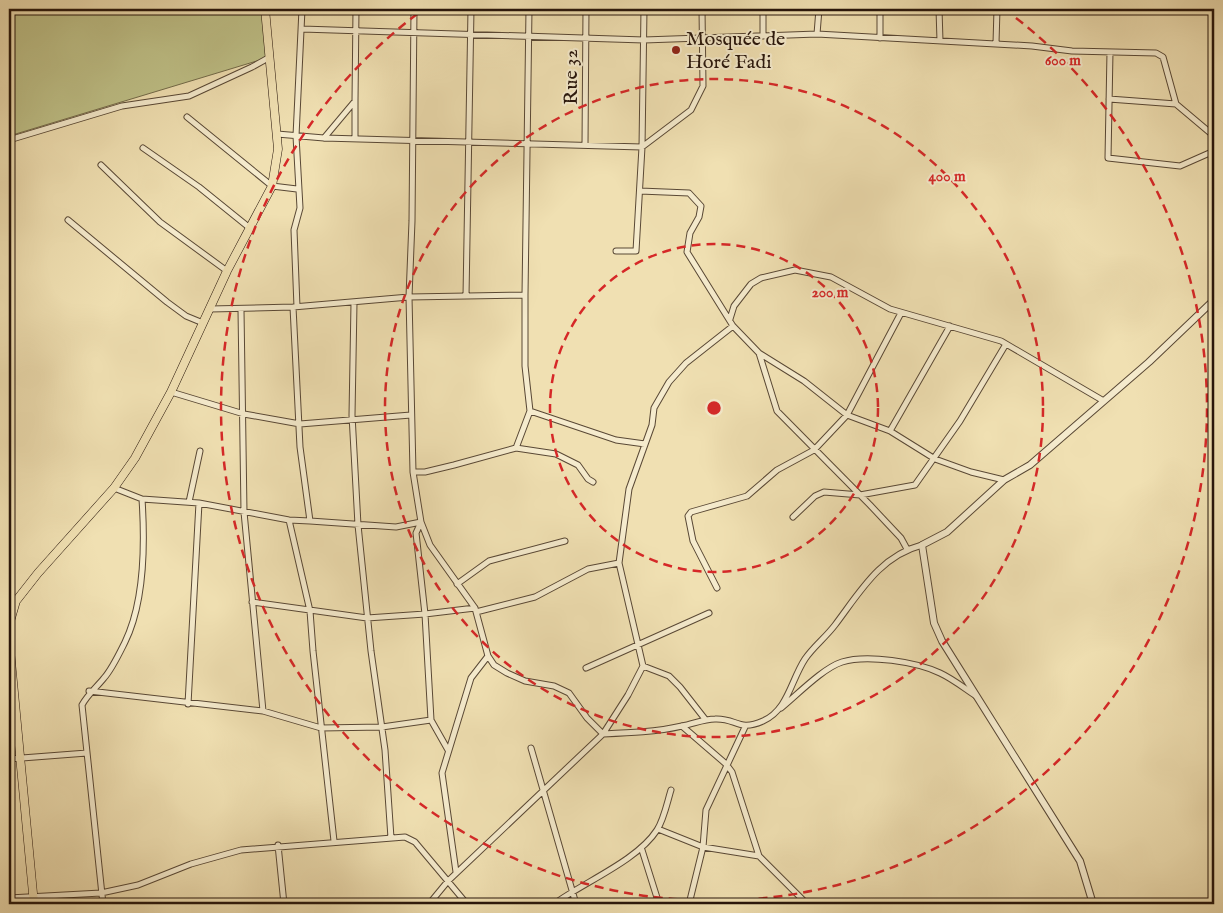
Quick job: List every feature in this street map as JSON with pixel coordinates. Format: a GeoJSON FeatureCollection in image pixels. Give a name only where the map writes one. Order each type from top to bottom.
{"type":"FeatureCollection","features":[{"type":"Feature","properties":{"kind":"main road"},"geometry":{"type":"LineString","coordinates":[[9,625],[16,601],[38,573],[114,488],[135,458],[171,392],[227,271],[251,229],[272,186],[277,161],[277,134],[265,9]]}},
{"type":"Feature","properties":{"kind":"main road"},"geometry":{"type":"LineString","coordinates":[[9,640],[33,900]]}},
{"type":"Feature","properties":{"kind":"street"},"geometry":{"type":"LineString","coordinates":[[302,9],[296,136],[297,189],[300,208],[294,230],[295,307],[300,446],[310,521]]}},
{"type":"Feature","properties":{"kind":"street"},"geometry":{"type":"LineString","coordinates":[[355,138],[356,9]]}},
{"type":"Feature","properties":{"kind":"street"},"geometry":{"type":"LineString","coordinates":[[414,9],[411,277],[408,321],[413,395],[411,415],[413,472],[421,522],[430,545],[476,610],[488,656],[494,665],[525,681],[554,686],[569,693],[602,734]]}},
{"type":"Feature","properties":{"kind":"street"},"geometry":{"type":"LineString","coordinates":[[466,296],[471,142],[471,9]]}},
{"type":"Feature","properties":{"kind":"street"},"geometry":{"type":"LineString","coordinates":[[516,448],[530,411],[525,366],[529,9]]}},
{"type":"Feature","properties":{"kind":"street","name":"Rue 32"},"geometry":{"type":"LineString","coordinates":[[585,145],[586,9]]}},
{"type":"Feature","properties":{"kind":"street"},"geometry":{"type":"LineString","coordinates":[[616,251],[636,251],[642,148],[644,9]]}},
{"type":"Feature","properties":{"kind":"street"},"geometry":{"type":"LineString","coordinates":[[277,134],[324,138],[642,148],[691,110],[703,86],[702,9]]}},
{"type":"Feature","properties":{"kind":"street"},"geometry":{"type":"LineString","coordinates":[[763,36],[764,9]]}},
{"type":"Feature","properties":{"kind":"street"},"geometry":{"type":"LineString","coordinates":[[817,34],[820,9]]}},
{"type":"Feature","properties":{"kind":"street"},"geometry":{"type":"LineString","coordinates":[[880,9],[880,38]]}},
{"type":"Feature","properties":{"kind":"street"},"geometry":{"type":"LineString","coordinates":[[939,9],[940,41]]}},
{"type":"Feature","properties":{"kind":"street"},"geometry":{"type":"LineString","coordinates":[[996,44],[997,9]]}},
{"type":"Feature","properties":{"kind":"street"},"geometry":{"type":"LineString","coordinates":[[302,29],[644,40],[817,34],[996,44],[1072,51],[1156,53],[1163,56],[1176,104],[1214,136]]}},
{"type":"Feature","properties":{"kind":"street"},"geometry":{"type":"LineString","coordinates":[[1110,52],[1108,158],[1180,166],[1214,151]]}},
{"type":"Feature","properties":{"kind":"street"},"geometry":{"type":"LineString","coordinates":[[9,140],[122,106],[189,96],[270,57]]}},
{"type":"Feature","properties":{"kind":"street"},"geometry":{"type":"LineString","coordinates":[[1109,99],[1176,104]]}},
{"type":"Feature","properties":{"kind":"street"},"geometry":{"type":"LineString","coordinates":[[324,138],[355,101]]}},
{"type":"Feature","properties":{"kind":"street"},"geometry":{"type":"LineString","coordinates":[[187,117],[272,186],[297,189]]}},
{"type":"Feature","properties":{"kind":"street"},"geometry":{"type":"LineString","coordinates":[[143,148],[199,187],[251,229]]}},
{"type":"Feature","properties":{"kind":"street"},"geometry":{"type":"LineString","coordinates":[[100,165],[160,222],[227,271]]}},
{"type":"Feature","properties":{"kind":"street"},"geometry":{"type":"LineString","coordinates":[[640,191],[689,193],[701,206],[699,218],[690,233],[687,252],[733,326],[760,353],[804,381],[847,415],[890,431],[935,459],[1004,480]]}},
{"type":"Feature","properties":{"kind":"street"},"geometry":{"type":"LineString","coordinates":[[68,220],[167,302],[186,316],[203,323]]}},
{"type":"Feature","properties":{"kind":"street"},"geometry":{"type":"LineString","coordinates":[[730,319],[734,306],[751,284],[762,278],[795,270],[831,277],[901,313],[1006,344],[1102,400]]}},
{"type":"Feature","properties":{"kind":"street"},"geometry":{"type":"LineString","coordinates":[[210,309],[241,310],[409,298],[525,295]]}},
{"type":"Feature","properties":{"kind":"street"},"geometry":{"type":"LineString","coordinates":[[776,712],[790,692],[805,659],[834,627],[868,579],[893,557],[907,549],[922,545],[946,532],[1004,480],[1030,465],[1102,400],[1149,362],[1214,300]]}},
{"type":"Feature","properties":{"kind":"street"},"geometry":{"type":"LineString","coordinates":[[354,303],[352,421],[358,525],[367,618],[382,727],[391,838]]}},
{"type":"Feature","properties":{"kind":"street"},"geometry":{"type":"LineString","coordinates":[[241,310],[244,512],[263,711]]}},
{"type":"Feature","properties":{"kind":"street"},"geometry":{"type":"LineString","coordinates":[[717,588],[694,542],[688,516],[691,512],[748,496],[777,470],[814,450],[847,415],[901,313]]}},
{"type":"Feature","properties":{"kind":"street"},"geometry":{"type":"LineString","coordinates":[[429,904],[456,872],[602,734],[628,695],[643,666],[619,563],[630,489],[652,425],[654,408],[669,382],[686,363],[733,326]]}},
{"type":"Feature","properties":{"kind":"street"},"geometry":{"type":"LineString","coordinates":[[890,431],[950,326]]}},
{"type":"Feature","properties":{"kind":"street"},"geometry":{"type":"LineString","coordinates":[[793,517],[815,496],[824,492],[860,495],[915,485],[960,421],[1006,344]]}},
{"type":"Feature","properties":{"kind":"street"},"geometry":{"type":"LineString","coordinates":[[760,353],[777,411],[901,538],[907,549]]}},
{"type":"Feature","properties":{"kind":"street"},"geometry":{"type":"LineString","coordinates":[[171,392],[244,414],[300,424],[411,415]]}},
{"type":"Feature","properties":{"kind":"street"},"geometry":{"type":"LineString","coordinates":[[530,411],[616,440],[645,444]]}},
{"type":"Feature","properties":{"kind":"street"},"geometry":{"type":"LineString","coordinates":[[413,472],[425,472],[464,463],[516,448],[556,454],[578,465],[588,479],[593,482]]}},
{"type":"Feature","properties":{"kind":"street"},"geometry":{"type":"LineString","coordinates":[[189,502],[200,451]]}},
{"type":"Feature","properties":{"kind":"street"},"geometry":{"type":"LineString","coordinates":[[114,488],[142,499],[199,503],[289,520],[396,526],[421,522]]}},
{"type":"Feature","properties":{"kind":"street"},"geometry":{"type":"LineString","coordinates":[[103,904],[82,705],[90,692],[104,678],[125,641],[136,611],[145,543],[142,499]]}},
{"type":"Feature","properties":{"kind":"street"},"geometry":{"type":"LineString","coordinates":[[188,704],[199,503]]}},
{"type":"Feature","properties":{"kind":"street"},"geometry":{"type":"LineString","coordinates":[[289,520],[310,610],[334,842]]}},
{"type":"Feature","properties":{"kind":"street"},"geometry":{"type":"LineString","coordinates":[[421,522],[416,533],[425,614],[431,720],[448,750]]}},
{"type":"Feature","properties":{"kind":"street"},"geometry":{"type":"LineString","coordinates":[[458,584],[489,561],[565,541]]}},
{"type":"Feature","properties":{"kind":"street"},"geometry":{"type":"LineString","coordinates":[[922,545],[934,623],[942,641],[1080,861],[1093,904]]}},
{"type":"Feature","properties":{"kind":"street"},"geometry":{"type":"LineString","coordinates":[[252,602],[367,618],[476,610],[536,597],[588,569],[619,563]]}},
{"type":"Feature","properties":{"kind":"street"},"geometry":{"type":"LineString","coordinates":[[586,668],[708,613]]}},
{"type":"Feature","properties":{"kind":"street"},"geometry":{"type":"LineString","coordinates":[[456,872],[442,773],[471,678],[488,656]]}},
{"type":"Feature","properties":{"kind":"street"},"geometry":{"type":"LineString","coordinates":[[602,734],[628,733],[682,726],[705,720],[727,720],[745,727],[764,720],[776,712],[820,676],[842,662],[868,659],[918,665],[940,673],[976,696]]}},
{"type":"Feature","properties":{"kind":"street"},"geometry":{"type":"LineString","coordinates":[[643,666],[669,676],[680,686],[705,720]]}},
{"type":"Feature","properties":{"kind":"street"},"geometry":{"type":"LineString","coordinates":[[90,692],[263,711],[322,728],[382,727],[431,720]]}},
{"type":"Feature","properties":{"kind":"street"},"geometry":{"type":"LineString","coordinates":[[682,726],[726,764],[732,772],[759,856],[807,904]]}},
{"type":"Feature","properties":{"kind":"street"},"geometry":{"type":"LineString","coordinates":[[689,904],[703,847],[706,810],[745,727]]}},
{"type":"Feature","properties":{"kind":"street"},"geometry":{"type":"LineString","coordinates":[[531,748],[576,904]]}},
{"type":"Feature","properties":{"kind":"street"},"geometry":{"type":"LineString","coordinates":[[9,759],[87,753]]}},
{"type":"Feature","properties":{"kind":"street"},"geometry":{"type":"LineString","coordinates":[[554,904],[572,891],[642,850],[658,829],[671,790]]}},
{"type":"Feature","properties":{"kind":"street"},"geometry":{"type":"LineString","coordinates":[[658,829],[703,847],[759,856]]}},
{"type":"Feature","properties":{"kind":"street"},"geometry":{"type":"LineString","coordinates":[[9,898],[33,900],[102,893],[138,885],[192,864],[241,850],[278,845],[405,837],[415,842],[467,904]]}},
{"type":"Feature","properties":{"kind":"street"},"geometry":{"type":"LineString","coordinates":[[278,845],[284,904]]}},
{"type":"Feature","properties":{"kind":"street"},"geometry":{"type":"LineString","coordinates":[[642,850],[659,904]]}},
{"type":"Feature","properties":{"kind":"green space"},"geometry":{"type":"Polygon","coordinates":[[[9,9],[261,9],[270,57],[9,136],[9,9]]]}},
{"type":"Feature","properties":{"kind":"place","name":"Mosquée de Horé Fadi"},"geometry":{"type":"Point","coordinates":[676,50]}}]}
